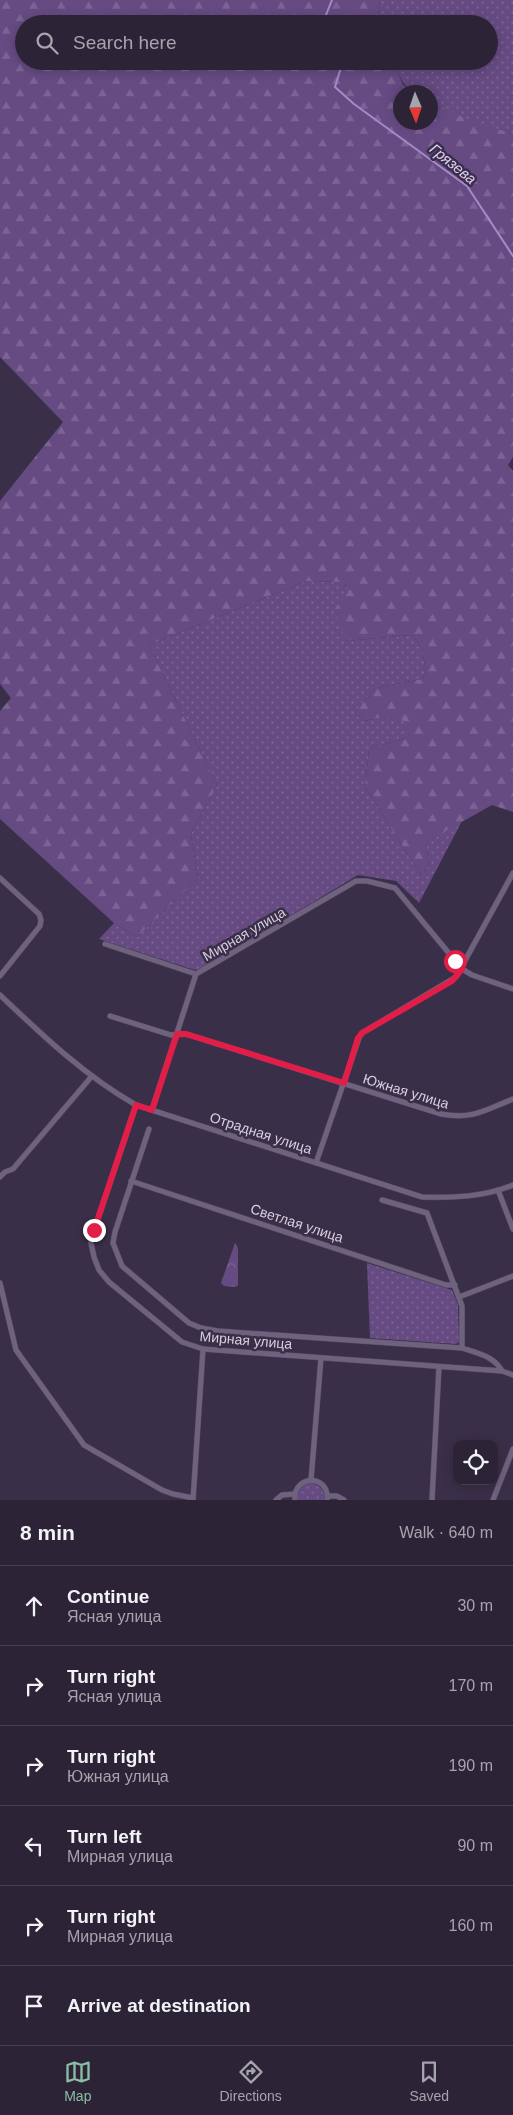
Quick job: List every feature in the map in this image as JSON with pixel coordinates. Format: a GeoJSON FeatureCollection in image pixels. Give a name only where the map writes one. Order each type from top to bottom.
{"type":"FeatureCollection","features":[{"type":"Feature","properties":{"kind":"street"},"geometry":{"type":"LineString","coordinates":[[316,1163],[358,1038],[362,1033],[452,981],[462,969],[513,873]]}},
{"type":"Feature","properties":{"kind":"street"},"geometry":{"type":"LineString","coordinates":[[0,878],[39,914],[42,920],[40,926],[0,976]]}},
{"type":"Feature","properties":{"kind":"street","name":"Мирная улица"},"geometry":{"type":"LineString","coordinates":[[152,1110],[196,974],[356,882],[367,881],[395,888],[462,969]]}},
{"type":"Feature","properties":{"kind":"street"},"geometry":{"type":"LineString","coordinates":[[105,944],[196,974]]}},
{"type":"Feature","properties":{"kind":"street"},"geometry":{"type":"LineString","coordinates":[[462,969],[472,975],[513,989]]}},
{"type":"Feature","properties":{"kind":"street","name":"Отрадная улица"},"geometry":{"type":"LineString","coordinates":[[0,995],[92,1076],[116,1094],[136,1105],[422,1197],[456,1198],[498,1190],[513,1185]]}},
{"type":"Feature","properties":{"kind":"street","name":"Южная улица"},"geometry":{"type":"LineString","coordinates":[[110,1016],[171,1035],[186,1034],[458,1118],[470,1116],[513,1099]]}},
{"type":"Feature","properties":{"kind":"street"},"geometry":{"type":"LineString","coordinates":[[0,1177],[5,1172],[13,1169],[92,1076]]}},
{"type":"Feature","properties":{"kind":"street","name":"Мирная улица"},"geometry":{"type":"LineString","coordinates":[[136,1105],[91,1243],[99,1270],[110,1282],[182,1342],[203,1349],[502,1371],[513,1375]]}},
{"type":"Feature","properties":{"kind":"street","name":"Мирная улица"},"geometry":{"type":"LineString","coordinates":[[149,1129],[114,1232],[113,1244],[122,1266],[189,1323],[201,1328],[218,1331],[462,1348],[487,1356],[500,1366],[502,1371]]}},
{"type":"Feature","properties":{"kind":"street","name":"Светлая улица"},"geometry":{"type":"LineString","coordinates":[[131,1181],[446,1285],[455,1285]]}},
{"type":"Feature","properties":{"kind":"street"},"geometry":{"type":"LineString","coordinates":[[498,1190],[513,1229]]}},
{"type":"Feature","properties":{"kind":"street"},"geometry":{"type":"LineString","coordinates":[[382,1200],[427,1213],[462,1306],[462,1348]]}},
{"type":"Feature","properties":{"kind":"street"},"geometry":{"type":"LineString","coordinates":[[459,1297],[513,1276]]}},
{"type":"Feature","properties":{"kind":"street"},"geometry":{"type":"LineString","coordinates":[[0,1283],[16,1350],[84,1445],[162,1490],[193,1499],[203,1349]]}},
{"type":"Feature","properties":{"kind":"street"},"geometry":{"type":"LineString","coordinates":[[311,1480],[321,1358]]}},
{"type":"Feature","properties":{"kind":"street"},"geometry":{"type":"LineString","coordinates":[[432,1500],[440,1366]]}},
{"type":"Feature","properties":{"kind":"street"},"geometry":{"type":"LineString","coordinates":[[493,1500],[513,1449]]}},
{"type":"Feature","properties":{"kind":"street"},"geometry":{"type":"LineString","coordinates":[[295,1500],[294,1494],[300,1484],[311,1480],[324,1486],[328,1498],[337,1496],[344,1500]]}},
{"type":"Feature","properties":{"kind":"street"},"geometry":{"type":"LineString","coordinates":[[276,1500],[282,1495],[294,1494]]}},
{"type":"Feature","properties":{"kind":"green space"},"geometry":{"type":"Polygon","coordinates":[[[0,0],[380,0],[378,15],[15,15],[15,70],[397,70],[403,85],[393,85],[393,130],[438,130],[438,105],[469,120],[513,134],[513,457],[508,465],[513,471],[513,812],[492,805],[426,842],[429,866],[421,875],[365,787],[369,749],[405,738],[405,721],[383,717],[364,721],[355,713],[375,688],[422,679],[426,672],[422,649],[412,635],[345,641],[335,609],[344,593],[350,589],[341,582],[306,581],[149,645],[217,785],[191,834],[198,878],[137,937],[114,923],[0,819],[0,711],[11,698],[0,684],[0,501],[63,422],[0,357],[0,0]]]}},
{"type":"Feature","properties":{"kind":"green space"},"geometry":{"type":"Polygon","coordinates":[[[380,0],[513,0],[513,134],[471,121],[440,108],[438,107],[438,85],[406,85],[397,70],[498,70],[498,15],[378,15],[380,0]]]}},
{"type":"Feature","properties":{"kind":"green space"},"geometry":{"type":"Polygon","coordinates":[[[306,581],[341,582],[351,590],[346,641],[412,635],[422,649],[426,672],[422,679],[375,688],[355,713],[364,721],[383,717],[405,720],[405,738],[369,749],[365,787],[421,875],[429,866],[426,842],[462,821],[419,903],[396,881],[358,875],[202,969],[195,970],[99,939],[114,923],[137,937],[198,878],[191,834],[217,785],[149,645],[306,581]]]}},
{"type":"Feature","properties":{"kind":"green space"},"geometry":{"type":"Polygon","coordinates":[[[235,1243],[238,1248],[238,1285],[236,1287],[224,1286],[221,1283],[235,1243]]]}},
{"type":"Feature","properties":{"kind":"green space"},"geometry":{"type":"Polygon","coordinates":[[[367,1263],[452,1290],[458,1305],[459,1342],[456,1344],[370,1338],[367,1263]]]}},
{"type":"Feature","properties":{"kind":"green space"},"geometry":{"type":"Polygon","coordinates":[[[310,1483],[321,1488],[324,1493],[324,1500],[298,1500],[300,1488],[310,1483]]]}},
{"type":"Feature","properties":{"kind":"waterway","name":"Грязева"},"geometry":{"type":"LineString","coordinates":[[326,15],[332,0]]}},
{"type":"Feature","properties":{"kind":"waterway","name":"Грязева"},"geometry":{"type":"LineString","coordinates":[[340,70],[335,87],[354,104],[467,186],[513,256]]}},
{"type":"Feature","properties":{"kind":"route"},"geometry":{"type":"LineString","coordinates":[[94,1230],[136,1105],[152,1110],[177,1034],[186,1034],[344,1083],[358,1038],[362,1033],[452,981],[462,969],[455,961]]}}]}
